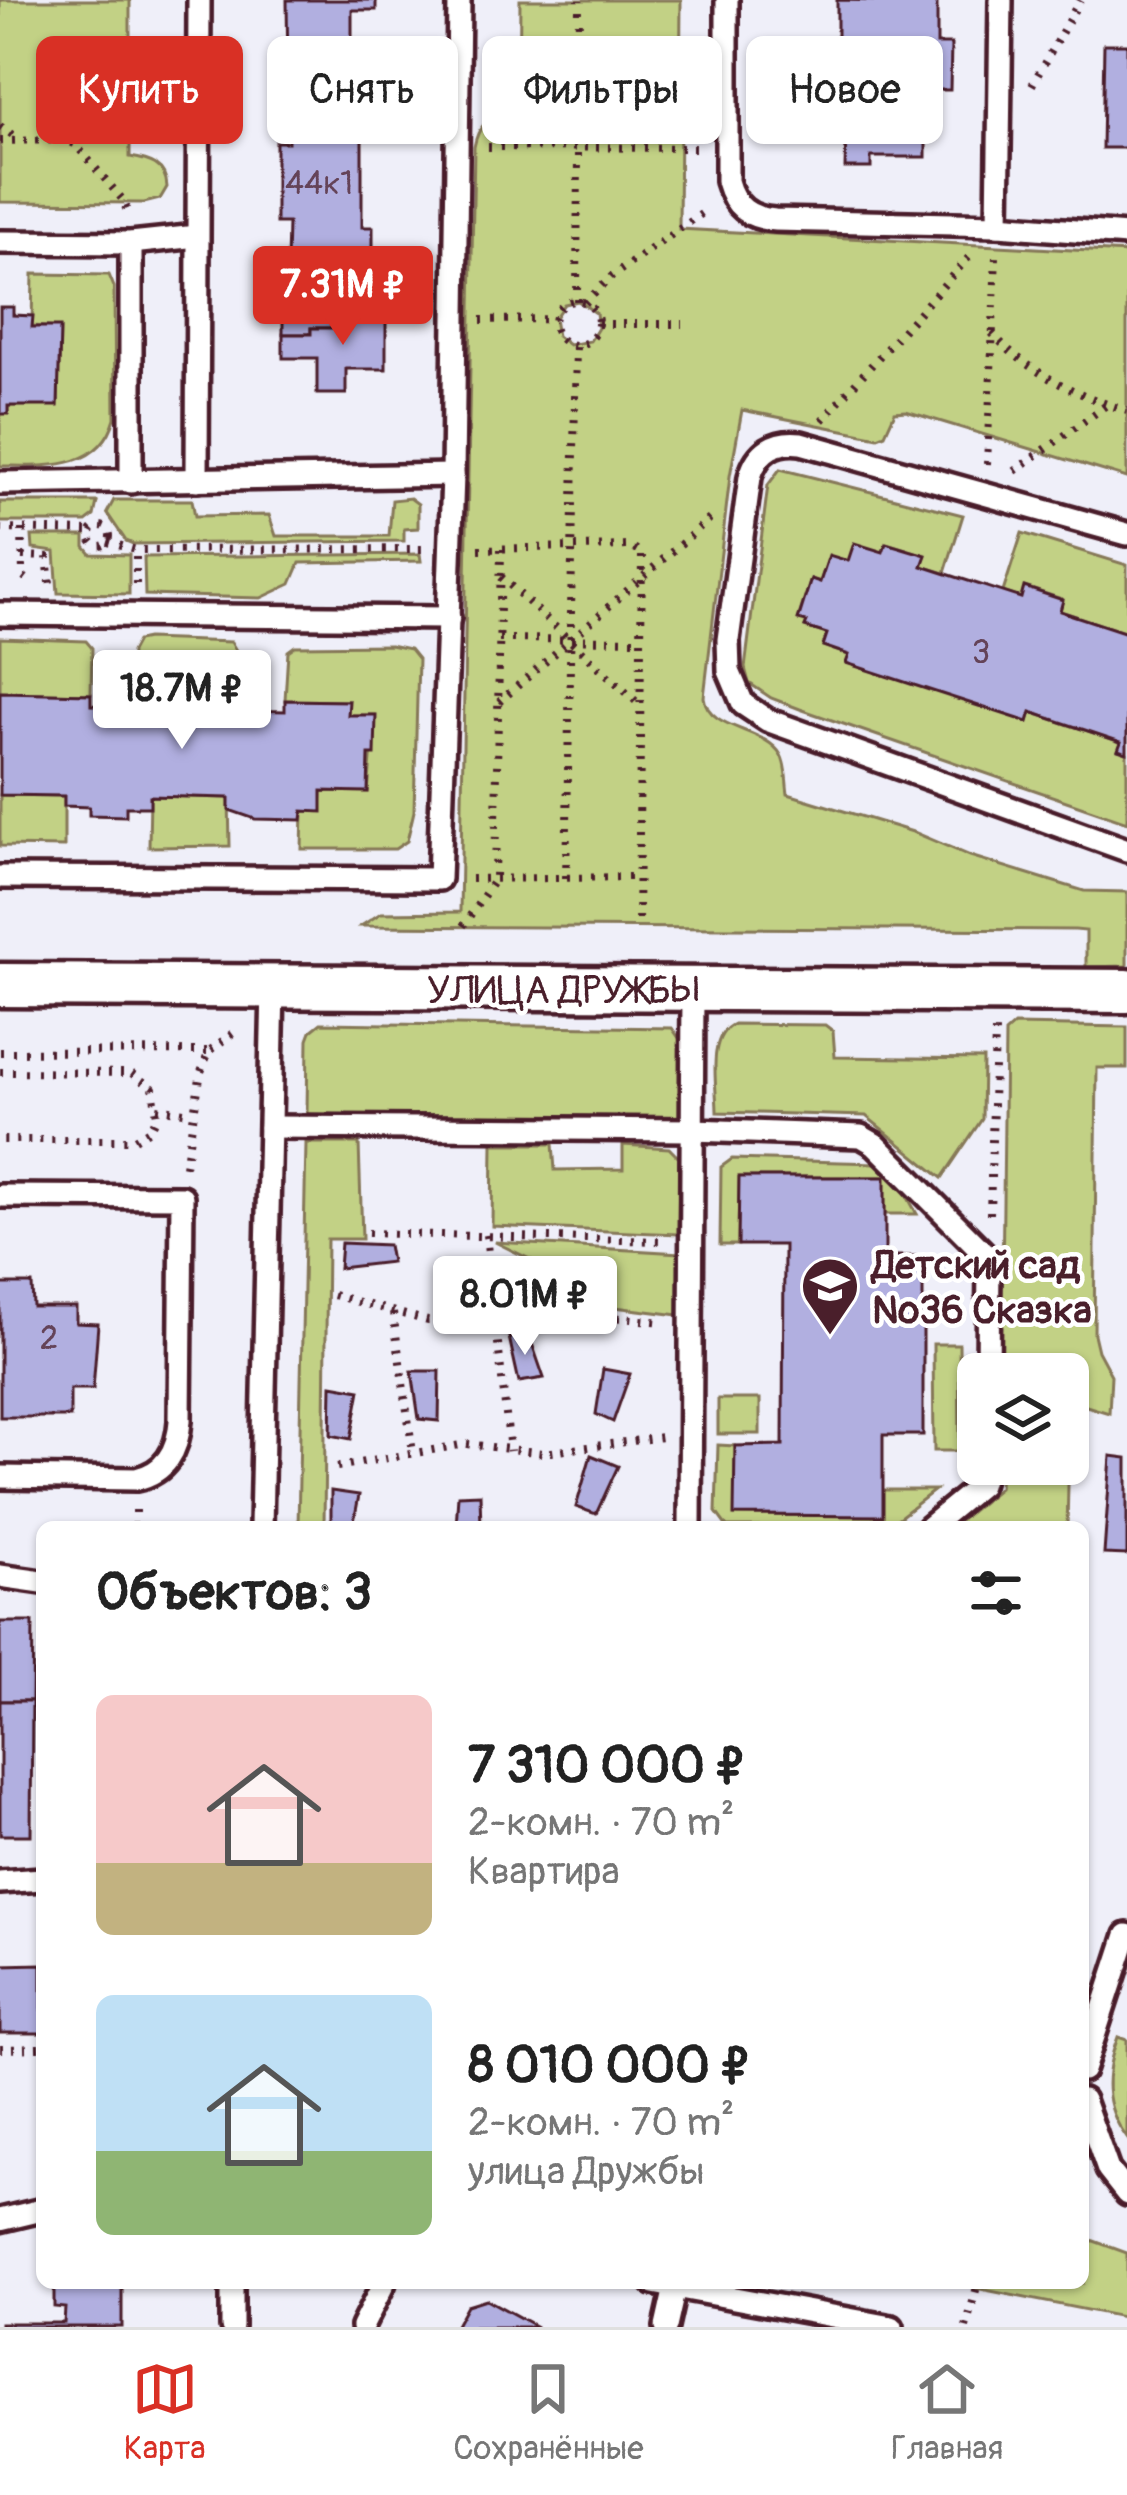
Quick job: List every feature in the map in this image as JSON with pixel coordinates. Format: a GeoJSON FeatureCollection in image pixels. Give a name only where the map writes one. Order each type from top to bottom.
{"type":"FeatureCollection","features":[{"type":"Feature","properties":{"kind":"street","name":"УЛИЦА ДРУЖБЫ"},"geometry":{"type":"LineString","coordinates":[[0,985],[1127,991]]}},
{"type":"Feature","properties":{"kind":"lane"},"geometry":{"type":"LineString","coordinates":[[196,480],[199,0]]}},
{"type":"Feature","properties":{"kind":"lane"},"geometry":{"type":"LineString","coordinates":[[458,48],[459,0]]}},
{"type":"Feature","properties":{"kind":"lane"},"geometry":{"type":"LineString","coordinates":[[727,0],[726,148],[731,194],[739,207],[762,219],[1127,235]]}},
{"type":"Feature","properties":{"kind":"lane"},"geometry":{"type":"LineString","coordinates":[[998,226],[1001,0]]}},
{"type":"Feature","properties":{"kind":"lane"},"geometry":{"type":"LineString","coordinates":[[0,877],[439,879],[453,475],[457,144]]}},
{"type":"Feature","properties":{"kind":"lane"},"geometry":{"type":"LineString","coordinates":[[0,242],[131,243],[197,236]]}},
{"type":"Feature","properties":{"kind":"lane"},"geometry":{"type":"LineString","coordinates":[[130,482],[131,243]]}},
{"type":"Feature","properties":{"kind":"lane"},"geometry":{"type":"LineString","coordinates":[[1127,534],[801,443],[782,442],[766,450],[753,466],[728,656],[731,685],[743,704],[786,729],[1127,850]]}},
{"type":"Feature","properties":{"kind":"lane"},"geometry":{"type":"LineString","coordinates":[[0,483],[453,475]]}},
{"type":"Feature","properties":{"kind":"lane"},"geometry":{"type":"LineString","coordinates":[[0,614],[449,618]]}},
{"type":"Feature","properties":{"kind":"lane"},"geometry":{"type":"LineString","coordinates":[[261,1521],[273,987]]}},
{"type":"Feature","properties":{"kind":"lane"},"geometry":{"type":"LineString","coordinates":[[690,1521],[693,990]]}},
{"type":"Feature","properties":{"kind":"lane"},"geometry":{"type":"LineString","coordinates":[[270,1126],[844,1133],[868,1139],[989,1258],[988,1353]]}},
{"type":"Feature","properties":{"kind":"lane"},"geometry":{"type":"LineString","coordinates":[[0,1196],[182,1197],[180,1421],[169,1459],[145,1478],[0,1478]]}},
{"type":"Feature","properties":{"kind":"lane"},"geometry":{"type":"LineString","coordinates":[[936,1521],[980,1485]]}},
{"type":"Feature","properties":{"kind":"lane"},"geometry":{"type":"LineString","coordinates":[[0,1576],[36,1581]]}},
{"type":"Feature","properties":{"kind":"lane"},"geometry":{"type":"LineString","coordinates":[[0,1882],[36,1879]]}},
{"type":"Feature","properties":{"kind":"lane"},"geometry":{"type":"LineString","coordinates":[[1089,2051],[1127,1934]]}},
{"type":"Feature","properties":{"kind":"lane"},"geometry":{"type":"LineString","coordinates":[[1089,2116],[1108,2170],[1127,2194]]}},
{"type":"Feature","properties":{"kind":"lane"},"geometry":{"type":"LineString","coordinates":[[0,2220],[36,2211]]}},
{"type":"Feature","properties":{"kind":"lane"},"geometry":{"type":"LineString","coordinates":[[232,2289],[232,2327]]}},
{"type":"Feature","properties":{"kind":"lane"},"geometry":{"type":"LineString","coordinates":[[362,2327],[381,2289]]}},
{"type":"Feature","properties":{"kind":"lane"},"geometry":{"type":"LineString","coordinates":[[664,2289],[666,2327]]}},
{"type":"Feature","properties":{"kind":"lane"},"geometry":{"type":"LineString","coordinates":[[682,2289],[823,2321],[892,2327]]}},
{"type":"Feature","properties":{"kind":"path"},"geometry":{"type":"LineString","coordinates":[[579,0],[579,36]]}},
{"type":"Feature","properties":{"kind":"path"},"geometry":{"type":"LineString","coordinates":[[999,144],[1080,0]]}},
{"type":"Feature","properties":{"kind":"path"},"geometry":{"type":"LineString","coordinates":[[458,48],[482,48]]}},
{"type":"Feature","properties":{"kind":"path"},"geometry":{"type":"LineString","coordinates":[[722,48],[727,48]]}},
{"type":"Feature","properties":{"kind":"path"},"geometry":{"type":"LineString","coordinates":[[0,126],[20,140]]}},
{"type":"Feature","properties":{"kind":"path"},"geometry":{"type":"LineString","coordinates":[[0,141],[64,140],[81,148],[127,208],[131,243]]}},
{"type":"Feature","properties":{"kind":"path"},"geometry":{"type":"LineString","coordinates":[[578,144],[581,302]]}},
{"type":"Feature","properties":{"kind":"path"},"geometry":{"type":"LineString","coordinates":[[457,147],[726,148]]}},
{"type":"Feature","properties":{"kind":"path"},"geometry":{"type":"LineString","coordinates":[[581,302],[596,314],[598,324],[590,340],[576,345],[557,336],[554,319],[564,304],[581,302],[731,194]]}},
{"type":"Feature","properties":{"kind":"path"},"geometry":{"type":"LineString","coordinates":[[986,494],[998,226]]}},
{"type":"Feature","properties":{"kind":"path"},"geometry":{"type":"LineString","coordinates":[[801,443],[998,226]]}},
{"type":"Feature","properties":{"kind":"path"},"geometry":{"type":"LineString","coordinates":[[455,320],[554,319]]}},
{"type":"Feature","properties":{"kind":"path"},"geometry":{"type":"LineString","coordinates":[[598,324],[683,324]]}},
{"type":"Feature","properties":{"kind":"path"},"geometry":{"type":"LineString","coordinates":[[991,332],[1027,364],[1127,411]]}},
{"type":"Feature","properties":{"kind":"path"},"geometry":{"type":"LineString","coordinates":[[566,878],[576,345]]}},
{"type":"Feature","properties":{"kind":"path"},"geometry":{"type":"LineString","coordinates":[[986,494],[1108,404]]}},
{"type":"Feature","properties":{"kind":"path"},"geometry":{"type":"LineString","coordinates":[[498,704],[749,484]]}},
{"type":"Feature","properties":{"kind":"path"},"geometry":{"type":"LineString","coordinates":[[0,529],[91,531],[99,525],[110,536],[107,542],[136,550],[635,547],[642,554],[643,577],[638,926]]}},
{"type":"Feature","properties":{"kind":"path"},"geometry":{"type":"LineString","coordinates":[[22,529],[25,580],[50,581]]}},
{"type":"Feature","properties":{"kind":"path"},"geometry":{"type":"LineString","coordinates":[[463,926],[495,879],[501,549]]}},
{"type":"Feature","properties":{"kind":"path"},"geometry":{"type":"LineString","coordinates":[[22,556],[47,557],[50,614]]}},
{"type":"Feature","properties":{"kind":"path"},"geometry":{"type":"LineString","coordinates":[[500,576],[640,705]]}},
{"type":"Feature","properties":{"kind":"path"},"geometry":{"type":"LineString","coordinates":[[499,640],[641,640]]}},
{"type":"Feature","properties":{"kind":"path"},"geometry":{"type":"LineString","coordinates":[[439,879],[638,877]]}},
{"type":"Feature","properties":{"kind":"path"},"geometry":{"type":"LineString","coordinates":[[989,1258],[995,1017]]}},
{"type":"Feature","properties":{"kind":"path"},"geometry":{"type":"LineString","coordinates":[[0,1052],[209,1051],[191,1113],[182,1197]]}},
{"type":"Feature","properties":{"kind":"path"},"geometry":{"type":"LineString","coordinates":[[0,1072],[131,1073],[153,1088],[157,1108],[151,1129],[133,1140],[0,1140]]}},
{"type":"Feature","properties":{"kind":"path"},"geometry":{"type":"LineString","coordinates":[[157,1108],[191,1113]]}},
{"type":"Feature","properties":{"kind":"path"},"geometry":{"type":"LineString","coordinates":[[368,1233],[692,1243]]}},
{"type":"Feature","properties":{"kind":"path"},"geometry":{"type":"LineString","coordinates":[[486,1235],[510,1451]]}},
{"type":"Feature","properties":{"kind":"path"},"geometry":{"type":"LineString","coordinates":[[333,1294],[428,1321],[601,1316],[691,1326]]}},
{"type":"Feature","properties":{"kind":"path"},"geometry":{"type":"LineString","coordinates":[[393,1313],[413,1453]]}},
{"type":"Feature","properties":{"kind":"path"},"geometry":{"type":"LineString","coordinates":[[337,1467],[466,1444],[544,1453],[690,1433]]}},
{"type":"Feature","properties":{"kind":"path"},"geometry":{"type":"LineString","coordinates":[[0,2049],[36,2048]]}},
{"type":"Feature","properties":{"kind":"path"},"geometry":{"type":"LineString","coordinates":[[966,2327],[976,2289]]}},
{"type":"Feature","properties":{"kind":"green space"},"geometry":{"type":"Polygon","coordinates":[[[0,0],[130,0],[130,36],[36,36],[36,144],[130,144],[130,157],[150,162],[163,173],[167,187],[160,199],[144,203],[0,202],[0,0]]]}},
{"type":"Feature","properties":{"kind":"green space"},"geometry":{"type":"Polygon","coordinates":[[[520,0],[681,0],[681,36],[520,36],[520,0]]]}},
{"type":"Feature","properties":{"kind":"green space"},"geometry":{"type":"Polygon","coordinates":[[[482,127],[482,144],[680,144],[679,229],[1127,253],[1127,478],[906,411],[895,412],[885,434],[878,437],[742,410],[704,697],[715,716],[763,739],[781,755],[788,794],[1084,891],[1127,892],[1127,966],[1086,967],[1086,931],[1075,930],[361,926],[381,913],[460,912],[477,135],[482,127]],[[578,301],[564,304],[554,319],[557,336],[569,345],[590,341],[598,328],[596,313],[578,301]]]}},
{"type":"Feature","properties":{"kind":"green space"},"geometry":{"type":"Polygon","coordinates":[[[33,274],[109,275],[114,287],[115,418],[108,436],[84,457],[52,465],[0,466],[0,414],[8,413],[8,406],[58,405],[60,328],[32,326],[33,274]]]}},
{"type":"Feature","properties":{"kind":"green space"},"geometry":{"type":"Polygon","coordinates":[[[780,469],[963,515],[945,573],[922,566],[925,555],[887,543],[883,552],[848,561],[829,556],[820,582],[811,579],[798,619],[807,622],[805,627],[827,634],[823,646],[849,655],[847,663],[1028,721],[1031,712],[1121,742],[1119,750],[1127,753],[1127,822],[800,709],[749,683],[745,668],[768,485],[780,469]]]}},
{"type":"Feature","properties":{"kind":"green space"},"geometry":{"type":"Polygon","coordinates":[[[410,498],[418,504],[418,528],[404,529],[404,541],[133,544],[107,513],[114,500],[192,500],[195,516],[269,515],[276,536],[389,536],[392,500],[410,498]]]}},
{"type":"Feature","properties":{"kind":"green space"},"geometry":{"type":"Polygon","coordinates":[[[0,502],[97,502],[94,516],[86,522],[0,522],[0,502]]]}},
{"type":"Feature","properties":{"kind":"green space"},"geometry":{"type":"Polygon","coordinates":[[[1022,533],[1127,565],[1127,633],[1060,611],[1062,599],[1025,587],[1021,598],[1003,592],[1022,533]]]}},
{"type":"Feature","properties":{"kind":"green space"},"geometry":{"type":"Polygon","coordinates":[[[32,536],[85,536],[91,554],[129,555],[129,594],[58,593],[55,552],[33,549],[32,536]]]}},
{"type":"Feature","properties":{"kind":"green space"},"geometry":{"type":"Polygon","coordinates":[[[420,554],[421,561],[300,563],[291,584],[261,598],[145,595],[144,557],[420,554]]]}},
{"type":"Feature","properties":{"kind":"green space"},"geometry":{"type":"Polygon","coordinates":[[[0,638],[86,641],[92,648],[91,694],[0,692],[0,638]]]}},
{"type":"Feature","properties":{"kind":"green space"},"geometry":{"type":"Polygon","coordinates":[[[137,641],[231,642],[238,654],[237,698],[129,696],[131,652],[137,641]]]}},
{"type":"Feature","properties":{"kind":"green space"},"geometry":{"type":"Polygon","coordinates":[[[295,646],[410,649],[418,659],[414,811],[407,841],[395,849],[302,849],[303,811],[321,811],[322,791],[368,792],[375,715],[348,715],[348,701],[285,700],[288,651],[295,646]]]}},
{"type":"Feature","properties":{"kind":"green space"},"geometry":{"type":"Polygon","coordinates":[[[0,795],[64,796],[64,847],[0,846],[0,795]]]}},
{"type":"Feature","properties":{"kind":"green space"},"geometry":{"type":"Polygon","coordinates":[[[150,796],[229,798],[230,846],[149,847],[150,796]]]}},
{"type":"Feature","properties":{"kind":"green space"},"geometry":{"type":"Polygon","coordinates":[[[321,1023],[672,1028],[681,1041],[681,1117],[307,1115],[308,1039],[321,1023]]]}},
{"type":"Feature","properties":{"kind":"green space"},"geometry":{"type":"Polygon","coordinates":[[[734,1024],[825,1025],[833,1031],[835,1057],[983,1059],[982,1119],[942,1178],[866,1116],[717,1112],[716,1050],[725,1030],[734,1024]]]}},
{"type":"Feature","properties":{"kind":"green space"},"geometry":{"type":"Polygon","coordinates":[[[1014,1025],[1127,1027],[1127,1068],[1097,1068],[1094,1334],[1111,1375],[1109,1413],[1089,1407],[1089,1353],[1001,1353],[1005,1033],[1014,1025]]]}},
{"type":"Feature","properties":{"kind":"green space"},"geometry":{"type":"Polygon","coordinates":[[[306,1143],[359,1143],[362,1239],[327,1239],[324,1521],[298,1521],[306,1143]]]}},
{"type":"Feature","properties":{"kind":"green space"},"geometry":{"type":"Polygon","coordinates":[[[493,1144],[553,1144],[555,1170],[623,1169],[623,1145],[669,1148],[679,1158],[678,1234],[492,1226],[493,1144]]]}},
{"type":"Feature","properties":{"kind":"green space"},"geometry":{"type":"Polygon","coordinates":[[[732,1159],[877,1163],[896,1176],[917,1214],[885,1214],[884,1177],[739,1177],[738,1245],[720,1245],[721,1167],[732,1159]]]}},
{"type":"Feature","properties":{"kind":"green space"},"geometry":{"type":"Polygon","coordinates":[[[495,1242],[680,1253],[679,1315],[599,1305],[591,1289],[495,1242]]]}},
{"type":"Feature","properties":{"kind":"green space"},"geometry":{"type":"Polygon","coordinates":[[[933,1344],[959,1344],[957,1451],[934,1451],[933,1344]]]}},
{"type":"Feature","properties":{"kind":"green space"},"geometry":{"type":"Polygon","coordinates":[[[718,1399],[760,1399],[760,1434],[718,1434],[718,1399]]]}},
{"type":"Feature","properties":{"kind":"green space"},"geometry":{"type":"Polygon","coordinates":[[[718,1445],[735,1446],[735,1515],[882,1516],[882,1490],[935,1490],[895,1521],[723,1521],[716,1512],[718,1445]]]}},
{"type":"Feature","properties":{"kind":"green space"},"geometry":{"type":"Polygon","coordinates":[[[1068,1485],[1067,1521],[959,1521],[999,1488],[1068,1485]]]}},
{"type":"Feature","properties":{"kind":"green space"},"geometry":{"type":"Polygon","coordinates":[[[1118,2037],[1127,2040],[1127,2138],[1108,2089],[1118,2037]]]}},
{"type":"Feature","properties":{"kind":"green space"},"geometry":{"type":"Polygon","coordinates":[[[1089,2239],[1127,2253],[1127,2318],[980,2289],[1089,2289],[1089,2239]]]}},
{"type":"Feature","properties":{"kind":"building"},"geometry":{"type":"Polygon","coordinates":[[[287,0],[376,0],[376,10],[352,10],[352,36],[287,36],[287,0]]]}},
{"type":"Feature","properties":{"kind":"building"},"geometry":{"type":"Polygon","coordinates":[[[837,0],[937,2],[937,36],[837,36],[837,0]]]}},
{"type":"Feature","properties":{"kind":"building"},"geometry":{"type":"Polygon","coordinates":[[[943,44],[951,44],[950,90],[943,90],[943,44]]]}},
{"type":"Feature","properties":{"kind":"building"},"geometry":{"type":"Polygon","coordinates":[[[1104,44],[1127,44],[1127,148],[1102,148],[1104,44]]]}},
{"type":"Feature","properties":{"kind":"building"},"geometry":{"type":"Polygon","coordinates":[[[276,144],[362,144],[362,227],[373,227],[373,307],[346,307],[347,328],[283,334],[283,290],[273,290],[273,265],[287,264],[288,223],[276,223],[276,144]]]}},
{"type":"Feature","properties":{"kind":"building"},"geometry":{"type":"Polygon","coordinates":[[[846,144],[926,144],[926,157],[871,157],[871,168],[845,168],[846,144]]]}},
{"type":"Feature","properties":{"kind":"building"},"geometry":{"type":"Polygon","coordinates":[[[0,307],[13,307],[13,315],[33,316],[32,327],[60,327],[58,406],[8,406],[8,414],[0,414],[0,307]]]}},
{"type":"Feature","properties":{"kind":"building"},"geometry":{"type":"Polygon","coordinates":[[[346,307],[386,307],[386,369],[346,369],[346,394],[317,394],[317,358],[283,358],[283,334],[347,328],[346,307]]]}},
{"type":"Feature","properties":{"kind":"building"},"geometry":{"type":"Polygon","coordinates":[[[854,543],[883,552],[886,543],[926,555],[922,566],[1021,598],[1024,587],[1063,600],[1060,611],[1127,633],[1127,753],[1118,750],[1121,742],[1031,712],[1028,722],[846,663],[849,655],[823,646],[827,634],[798,620],[811,579],[820,582],[829,555],[848,561],[854,543]]]}},
{"type":"Feature","properties":{"kind":"building"},"geometry":{"type":"Polygon","coordinates":[[[0,692],[91,694],[91,705],[129,706],[129,696],[237,698],[237,710],[285,711],[285,700],[349,701],[348,715],[376,715],[368,792],[322,791],[322,812],[303,811],[302,820],[255,819],[229,810],[229,798],[150,796],[150,807],[126,807],[126,816],[89,815],[89,807],[64,806],[64,796],[0,795],[0,692]]]}},
{"type":"Feature","properties":{"kind":"building"},"geometry":{"type":"Polygon","coordinates":[[[739,1177],[885,1177],[885,1256],[923,1256],[923,1435],[883,1435],[883,1516],[734,1515],[735,1446],[783,1445],[784,1245],[738,1245],[739,1177]]]}},
{"type":"Feature","properties":{"kind":"building"},"geometry":{"type":"Polygon","coordinates":[[[341,1243],[388,1245],[391,1262],[339,1268],[341,1243]]]}},
{"type":"Feature","properties":{"kind":"building"},"geometry":{"type":"Polygon","coordinates":[[[0,1284],[32,1284],[33,1307],[76,1307],[76,1323],[98,1324],[93,1389],[70,1389],[70,1417],[0,1417],[0,1284]]]}},
{"type":"Feature","properties":{"kind":"building"},"geometry":{"type":"Polygon","coordinates":[[[528,1332],[544,1378],[519,1382],[509,1337],[528,1332]]]}},
{"type":"Feature","properties":{"kind":"building"},"geometry":{"type":"Polygon","coordinates":[[[603,1369],[630,1374],[613,1422],[596,1414],[603,1369]]]}},
{"type":"Feature","properties":{"kind":"building"},"geometry":{"type":"Polygon","coordinates":[[[412,1371],[440,1371],[439,1421],[419,1419],[412,1371]]]}},
{"type":"Feature","properties":{"kind":"building"},"geometry":{"type":"Polygon","coordinates":[[[332,1385],[360,1390],[351,1439],[331,1435],[332,1385]]]}},
{"type":"Feature","properties":{"kind":"building"},"geometry":{"type":"Polygon","coordinates":[[[591,1455],[618,1466],[596,1514],[576,1507],[591,1455]]]}},
{"type":"Feature","properties":{"kind":"building"},"geometry":{"type":"Polygon","coordinates":[[[1111,1456],[1127,1458],[1127,1555],[1104,1554],[1111,1456]]]}},
{"type":"Feature","properties":{"kind":"building"},"geometry":{"type":"Polygon","coordinates":[[[331,1491],[359,1495],[354,1521],[331,1521],[331,1491]]]}},
{"type":"Feature","properties":{"kind":"building"},"geometry":{"type":"Polygon","coordinates":[[[480,1494],[481,1521],[456,1521],[458,1495],[480,1494]]]}},
{"type":"Feature","properties":{"kind":"building"},"geometry":{"type":"Polygon","coordinates":[[[0,1622],[33,1622],[32,1701],[0,1701],[0,1622]]]}},
{"type":"Feature","properties":{"kind":"building"},"geometry":{"type":"Polygon","coordinates":[[[0,1701],[32,1701],[31,1835],[0,1835],[0,1701]]]}},
{"type":"Feature","properties":{"kind":"building"},"geometry":{"type":"Polygon","coordinates":[[[36,1964],[36,2033],[0,2033],[0,1965],[36,1964]]]}},
{"type":"Feature","properties":{"kind":"building"},"geometry":{"type":"Polygon","coordinates":[[[54,2289],[122,2289],[122,2327],[0,2327],[0,2323],[64,2323],[65,2308],[54,2307],[54,2289]]]}},
{"type":"Feature","properties":{"kind":"building"},"geometry":{"type":"Polygon","coordinates":[[[486,2299],[537,2327],[455,2327],[467,2305],[486,2299]]]}},
{"type":"Feature","properties":{"kind":"place","name":"Детский сад №36 Сказка"},"geometry":{"type":"Point","coordinates":[830,1337]}}]}
